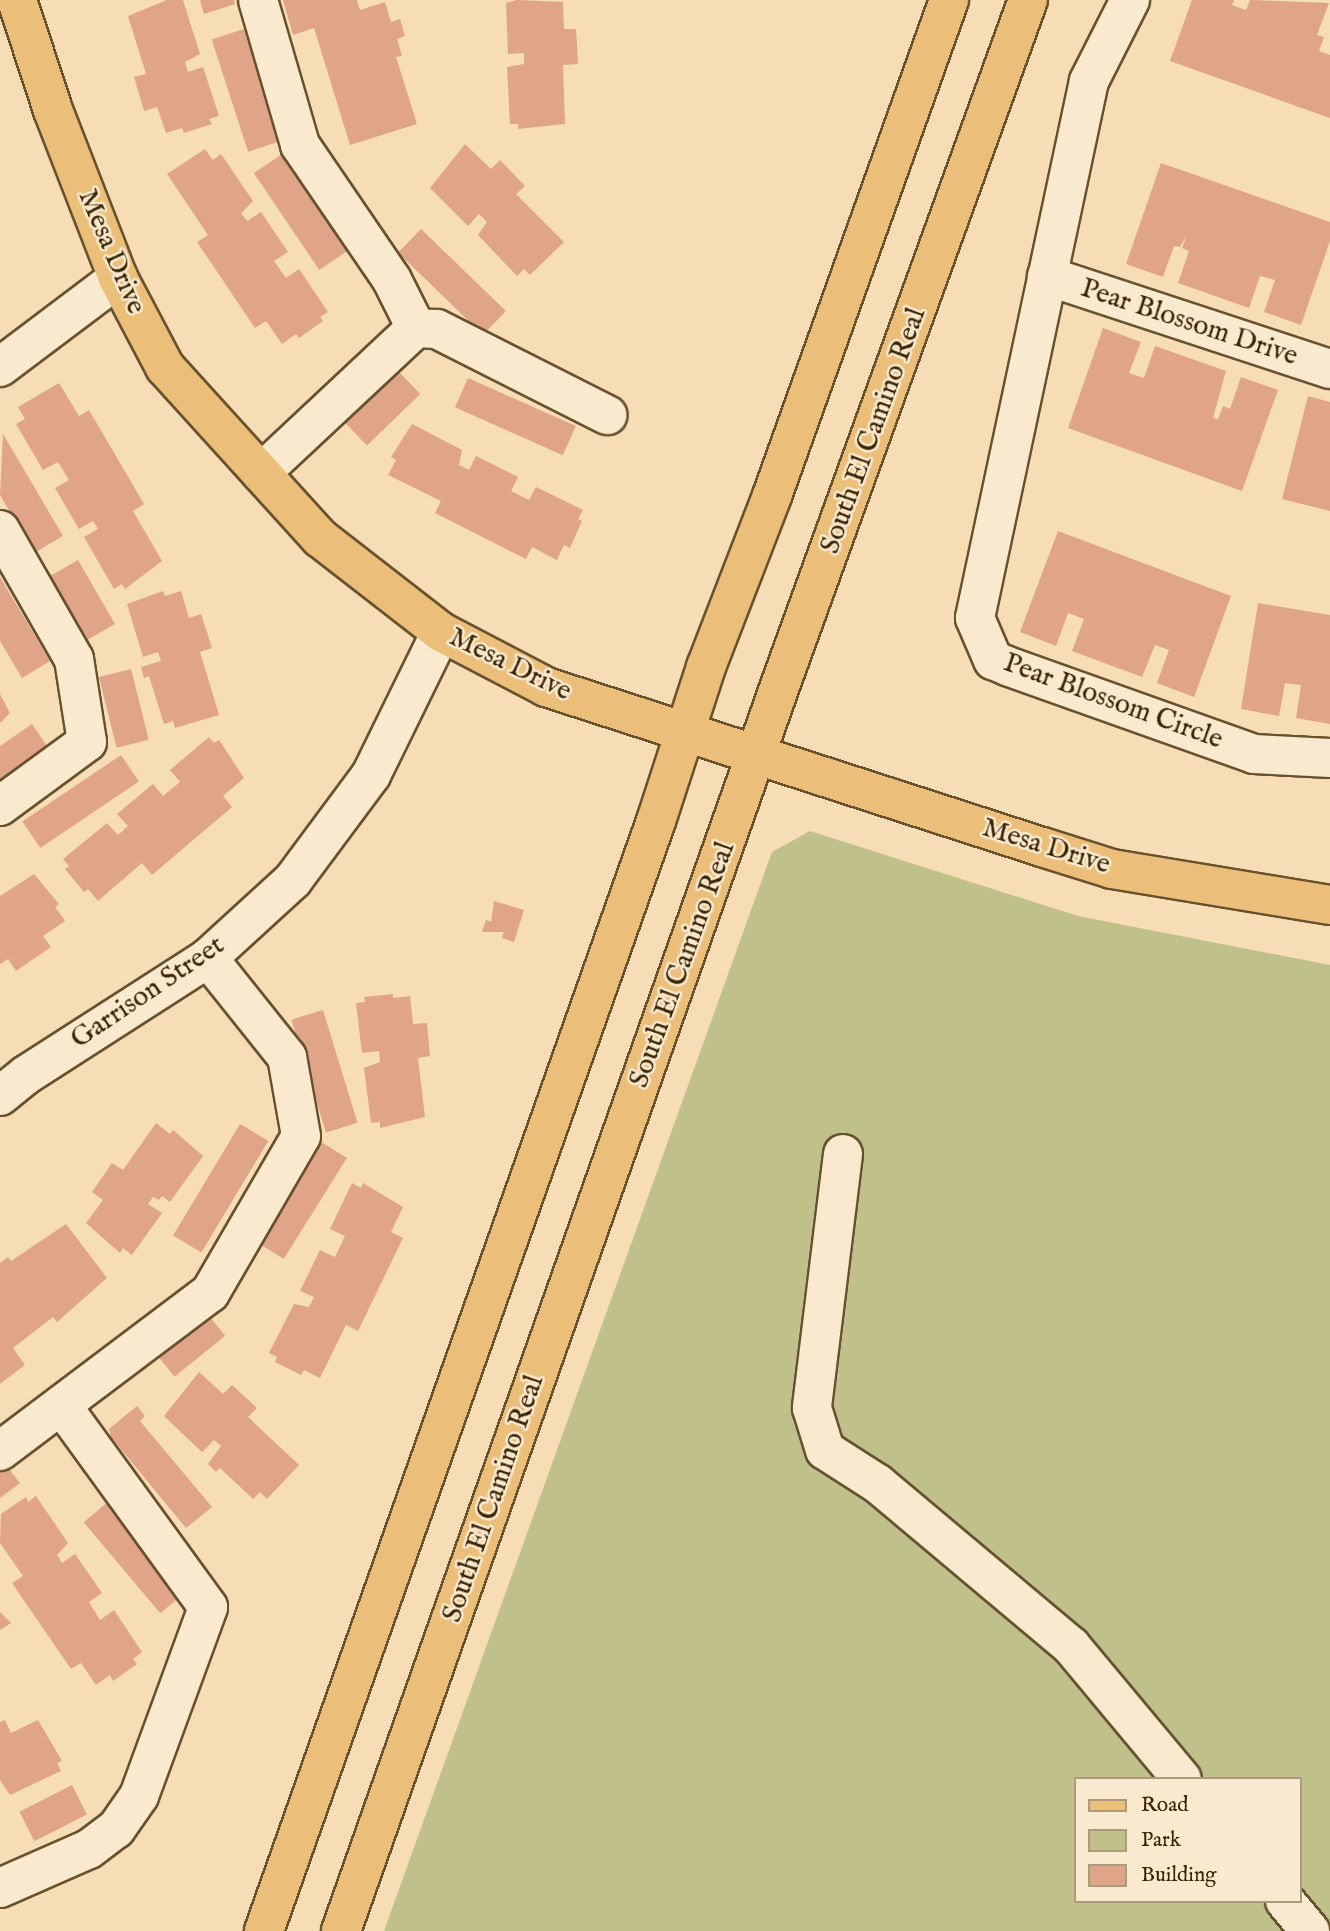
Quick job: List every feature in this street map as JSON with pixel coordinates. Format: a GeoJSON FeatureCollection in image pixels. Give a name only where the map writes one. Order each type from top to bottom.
{"type":"FeatureCollection","features":[{"type":"Feature","properties":{"kind":"main road","name":"Mesa Drive"},"geometry":{"type":"LineString","coordinates":[[17,0],[53,110],[118,278],[165,367],[320,538],[441,632],[546,687],[1112,869],[1330,905]]}},
{"type":"Feature","properties":{"kind":"main road"},"geometry":{"type":"LineString","coordinates":[[264,1931],[685,733],[949,0]]}},
{"type":"Feature","properties":{"kind":"main road","name":"South El Camino Real"},"geometry":{"type":"LineString","coordinates":[[341,1931],[755,756],[1028,0]]}},
{"type":"Feature","properties":{"kind":"street"},"geometry":{"type":"LineString","coordinates":[[258,0],[300,145],[392,280],[415,328]]}},
{"type":"Feature","properties":{"kind":"street","name":"Pear Blossom Circle"},"geometry":{"type":"LineString","coordinates":[[1130,0],[1089,81],[975,618],[993,660],[1254,754],[1330,758]]}},
{"type":"Feature","properties":{"kind":"street","name":"Pear Blossom Drive"},"geometry":{"type":"LineString","coordinates":[[1047,276],[1330,369]]}},
{"type":"Feature","properties":{"kind":"street"},"geometry":{"type":"LineString","coordinates":[[0,367],[118,278]]}},
{"type":"Feature","properties":{"kind":"street"},"geometry":{"type":"LineString","coordinates":[[261,473],[415,328],[436,329],[607,415]]}},
{"type":"Feature","properties":{"kind":"street"},"geometry":{"type":"LineString","coordinates":[[0,530],[74,659],[87,742],[0,806]]}},
{"type":"Feature","properties":{"kind":"street","name":"Garrison Street"},"geometry":{"type":"LineString","coordinates":[[0,1097],[26,1075],[208,958],[293,880],[371,775],[441,632]]}},
{"type":"Feature","properties":{"kind":"street"},"geometry":{"type":"LineString","coordinates":[[0,1451],[210,1293],[301,1136],[287,1057],[208,958]]}},
{"type":"Feature","properties":{"kind":"street"},"geometry":{"type":"LineString","coordinates":[[844,1154],[813,1408],[825,1450],[878,1484],[1071,1646],[1180,1777]]}},
{"type":"Feature","properties":{"kind":"street"},"geometry":{"type":"LineString","coordinates":[[0,1888],[89,1849],[116,1829],[139,1796],[208,1607],[62,1406]]}},
{"type":"Feature","properties":{"kind":"street"},"geometry":{"type":"LineString","coordinates":[[1287,1903],[1310,1931]]}},
{"type":"Feature","properties":{"kind":"green space"},"geometry":{"type":"Polygon","coordinates":[[[810,831],[1078,916],[1330,965],[1330,1931],[384,1931],[772,852],[810,831]]]}},
{"type":"Feature","properties":{"kind":"building"},"geometry":{"type":"Polygon","coordinates":[[[167,0],[183,0],[200,54],[185,62],[188,72],[203,67],[219,116],[209,119],[212,124],[184,133],[182,128],[166,133],[157,107],[144,111],[134,77],[146,74],[128,16],[167,0]]]}},
{"type":"Feature","properties":{"kind":"building"},"geometry":{"type":"Polygon","coordinates":[[[200,0],[234,0],[235,4],[204,14],[200,0]]]}},
{"type":"Feature","properties":{"kind":"building"},"geometry":{"type":"Polygon","coordinates":[[[283,0],[357,0],[360,10],[385,2],[391,22],[400,19],[405,36],[397,39],[402,56],[396,57],[417,124],[350,145],[314,28],[293,35],[283,0]]]}},
{"type":"Feature","properties":{"kind":"building"},"geometry":{"type":"Polygon","coordinates":[[[517,0],[563,2],[564,29],[576,29],[578,64],[563,65],[565,124],[518,129],[518,124],[510,124],[507,67],[524,64],[524,53],[508,54],[506,3],[517,0]]]}},
{"type":"Feature","properties":{"kind":"building"},"geometry":{"type":"Polygon","coordinates":[[[1192,0],[1234,0],[1232,5],[1246,10],[1250,0],[1329,3],[1317,35],[1324,37],[1319,51],[1330,55],[1330,118],[1170,61],[1192,0]]]}},
{"type":"Feature","properties":{"kind":"building"},"geometry":{"type":"Polygon","coordinates":[[[244,29],[280,141],[248,152],[212,40],[244,29]]]}},
{"type":"Feature","properties":{"kind":"building"},"geometry":{"type":"Polygon","coordinates":[[[465,144],[491,169],[500,160],[525,186],[516,194],[564,242],[530,275],[524,269],[517,276],[478,235],[487,222],[479,214],[468,226],[430,188],[465,144]]]}},
{"type":"Feature","properties":{"kind":"building"},"geometry":{"type":"Polygon","coordinates":[[[205,149],[213,160],[221,154],[253,201],[241,213],[247,221],[261,212],[288,252],[274,261],[286,278],[299,269],[328,312],[320,317],[323,321],[299,338],[296,334],[282,344],[266,321],[255,328],[197,242],[208,235],[167,174],[205,149]]]}},
{"type":"Feature","properties":{"kind":"building"},"geometry":{"type":"Polygon","coordinates":[[[282,154],[347,251],[319,270],[254,173],[282,154]]]}},
{"type":"Feature","properties":{"kind":"building"},"geometry":{"type":"Polygon","coordinates":[[[1161,163],[1330,222],[1330,241],[1301,325],[1264,312],[1275,280],[1260,276],[1249,308],[1178,283],[1189,251],[1182,248],[1187,235],[1180,247],[1174,246],[1163,277],[1126,264],[1161,163]]]}},
{"type":"Feature","properties":{"kind":"building"},"geometry":{"type":"Polygon","coordinates":[[[421,229],[506,311],[483,335],[398,253],[421,229]]]}},
{"type":"Feature","properties":{"kind":"building"},"geometry":{"type":"Polygon","coordinates":[[[1103,328],[1141,342],[1129,373],[1144,378],[1155,346],[1226,371],[1213,418],[1218,419],[1223,406],[1230,409],[1241,377],[1278,390],[1242,491],[1068,428],[1103,328]]]}},
{"type":"Feature","properties":{"kind":"building"},"geometry":{"type":"Polygon","coordinates":[[[398,371],[420,394],[367,445],[345,422],[398,371]]]}},
{"type":"Feature","properties":{"kind":"building"},"geometry":{"type":"Polygon","coordinates":[[[468,378],[576,426],[563,455],[455,407],[468,378]]]}},
{"type":"Feature","properties":{"kind":"building"},"geometry":{"type":"Polygon","coordinates":[[[59,383],[79,416],[89,410],[144,504],[133,511],[162,561],[125,589],[122,584],[114,589],[84,537],[98,529],[93,521],[79,529],[55,488],[69,480],[58,462],[43,470],[16,424],[25,419],[18,407],[59,383]]]}},
{"type":"Feature","properties":{"kind":"building"},"geometry":{"type":"Polygon","coordinates":[[[1308,396],[1330,402],[1330,511],[1282,499],[1308,396]]]}},
{"type":"Feature","properties":{"kind":"building"},"geometry":{"type":"Polygon","coordinates":[[[412,424],[462,450],[459,465],[469,470],[476,456],[518,477],[511,491],[529,500],[536,487],[583,510],[578,519],[582,521],[570,548],[564,545],[557,560],[532,547],[526,559],[435,513],[441,501],[388,475],[396,460],[391,457],[412,424]]]}},
{"type":"Feature","properties":{"kind":"building"},"geometry":{"type":"Polygon","coordinates":[[[3,434],[63,536],[34,553],[0,495],[3,434]]]}},
{"type":"Feature","properties":{"kind":"building"},"geometry":{"type":"Polygon","coordinates":[[[1058,531],[1231,596],[1194,697],[1157,683],[1169,650],[1155,645],[1142,677],[1072,651],[1084,619],[1068,613],[1056,646],[1020,632],[1058,531]]]}},
{"type":"Feature","properties":{"kind":"building"},"geometry":{"type":"Polygon","coordinates":[[[78,560],[115,624],[86,641],[49,577],[78,560]]]}},
{"type":"Feature","properties":{"kind":"building"},"geometry":{"type":"Polygon","coordinates":[[[0,577],[50,661],[22,678],[0,641],[0,577]]]}},
{"type":"Feature","properties":{"kind":"building"},"geometry":{"type":"Polygon","coordinates":[[[163,591],[165,596],[181,591],[189,618],[201,614],[212,648],[200,652],[219,715],[175,728],[173,721],[164,724],[149,676],[144,678],[141,667],[161,661],[158,652],[143,657],[127,604],[163,591]]]}},
{"type":"Feature","properties":{"kind":"building"},"geometry":{"type":"Polygon","coordinates":[[[1258,603],[1330,615],[1330,724],[1296,718],[1301,685],[1285,683],[1279,716],[1241,709],[1258,603]]]}},
{"type":"Feature","properties":{"kind":"building"},"geometry":{"type":"Polygon","coordinates":[[[131,669],[149,740],[117,748],[99,677],[131,669]]]}},
{"type":"Feature","properties":{"kind":"building"},"geometry":{"type":"Polygon","coordinates":[[[0,694],[10,713],[0,723],[0,694]]]}},
{"type":"Feature","properties":{"kind":"building"},"geometry":{"type":"Polygon","coordinates":[[[32,724],[51,752],[0,787],[0,746],[32,724]]]}},
{"type":"Feature","properties":{"kind":"building"},"geometry":{"type":"Polygon","coordinates":[[[209,737],[214,743],[219,740],[244,778],[223,796],[232,807],[152,875],[142,863],[98,901],[88,889],[84,892],[65,869],[69,866],[63,859],[107,823],[118,835],[128,826],[117,814],[153,784],[163,796],[180,782],[170,770],[209,737]]]}},
{"type":"Feature","properties":{"kind":"building"},"geometry":{"type":"Polygon","coordinates":[[[121,755],[139,782],[40,848],[22,822],[121,755]]]}},
{"type":"Feature","properties":{"kind":"building"},"geometry":{"type":"Polygon","coordinates":[[[34,874],[59,904],[55,907],[65,921],[43,936],[51,947],[16,971],[8,959],[0,964],[0,896],[34,874]]]}},
{"type":"Feature","properties":{"kind":"building"},"geometry":{"type":"Polygon","coordinates":[[[494,901],[524,910],[514,942],[502,938],[504,932],[482,932],[486,920],[491,922],[494,901]]]}},
{"type":"Feature","properties":{"kind":"building"},"geometry":{"type":"Polygon","coordinates":[[[393,994],[393,998],[410,996],[413,1024],[427,1023],[430,1056],[418,1058],[425,1117],[380,1128],[380,1122],[371,1123],[364,1068],[380,1062],[379,1051],[362,1053],[356,1003],[365,1002],[364,997],[393,994]]]}},
{"type":"Feature","properties":{"kind":"building"},"geometry":{"type":"Polygon","coordinates":[[[323,1010],[357,1123],[326,1132],[291,1020],[323,1010]]]}},
{"type":"Feature","properties":{"kind":"building"},"geometry":{"type":"Polygon","coordinates":[[[156,1123],[170,1134],[173,1130],[203,1156],[170,1202],[162,1196],[159,1200],[153,1197],[148,1204],[162,1213],[132,1255],[123,1248],[120,1253],[86,1223],[103,1200],[92,1192],[112,1163],[123,1170],[156,1123]]]}},
{"type":"Feature","properties":{"kind":"building"},"geometry":{"type":"Polygon","coordinates":[[[240,1124],[268,1141],[201,1252],[173,1235],[240,1124]]]}},
{"type":"Feature","properties":{"kind":"building"},"geometry":{"type":"Polygon","coordinates":[[[318,1140],[347,1158],[284,1259],[255,1241],[318,1140]]]}},
{"type":"Feature","properties":{"kind":"building"},"geometry":{"type":"Polygon","coordinates":[[[352,1183],[361,1188],[363,1183],[403,1207],[391,1232],[403,1238],[358,1331],[346,1325],[320,1378],[304,1370],[301,1375],[275,1362],[277,1357],[269,1353],[294,1304],[309,1307],[314,1297],[300,1291],[320,1250],[335,1257],[345,1236],[330,1229],[352,1183]]]}},
{"type":"Feature","properties":{"kind":"building"},"geometry":{"type":"Polygon","coordinates":[[[66,1224],[107,1278],[57,1322],[53,1317],[13,1348],[25,1365],[0,1384],[0,1263],[8,1257],[11,1261],[66,1224]]]}},
{"type":"Feature","properties":{"kind":"building"},"geometry":{"type":"Polygon","coordinates":[[[205,1311],[225,1336],[175,1377],[154,1352],[205,1311]]]}},
{"type":"Feature","properties":{"kind":"building"},"geometry":{"type":"Polygon","coordinates":[[[199,1372],[223,1394],[232,1385],[257,1408],[248,1417],[299,1465],[267,1499],[260,1492],[253,1499],[220,1468],[216,1472],[208,1464],[221,1446],[214,1440],[202,1452],[164,1416],[199,1372]]]}},
{"type":"Feature","properties":{"kind":"building"},"geometry":{"type":"Polygon","coordinates":[[[137,1406],[145,1416],[140,1421],[212,1507],[186,1528],[111,1437],[109,1429],[137,1406]]]}},
{"type":"Feature","properties":{"kind":"building"},"geometry":{"type":"Polygon","coordinates":[[[0,1458],[20,1483],[0,1498],[0,1458]]]}},
{"type":"Feature","properties":{"kind":"building"},"geometry":{"type":"Polygon","coordinates":[[[36,1496],[68,1543],[57,1555],[62,1563],[75,1554],[102,1593],[89,1602],[100,1620],[114,1610],[142,1652],[133,1659],[137,1664],[113,1681],[110,1675],[96,1685],[81,1663],[71,1669],[12,1583],[23,1576],[0,1543],[1,1514],[26,1497],[28,1502],[36,1496]]]}},
{"type":"Feature","properties":{"kind":"building"},"geometry":{"type":"Polygon","coordinates":[[[109,1501],[185,1592],[160,1613],[84,1522],[109,1501]]]}},
{"type":"Feature","properties":{"kind":"building"},"geometry":{"type":"Polygon","coordinates":[[[0,1612],[11,1623],[0,1630],[0,1612]]]}},
{"type":"Feature","properties":{"kind":"building"},"geometry":{"type":"Polygon","coordinates":[[[5,1720],[11,1733],[38,1720],[62,1761],[57,1763],[61,1771],[10,1795],[0,1780],[0,1722],[5,1720]]]}},
{"type":"Feature","properties":{"kind":"building"},"geometry":{"type":"Polygon","coordinates":[[[72,1785],[87,1814],[34,1841],[19,1812],[72,1785]]]}}]}
